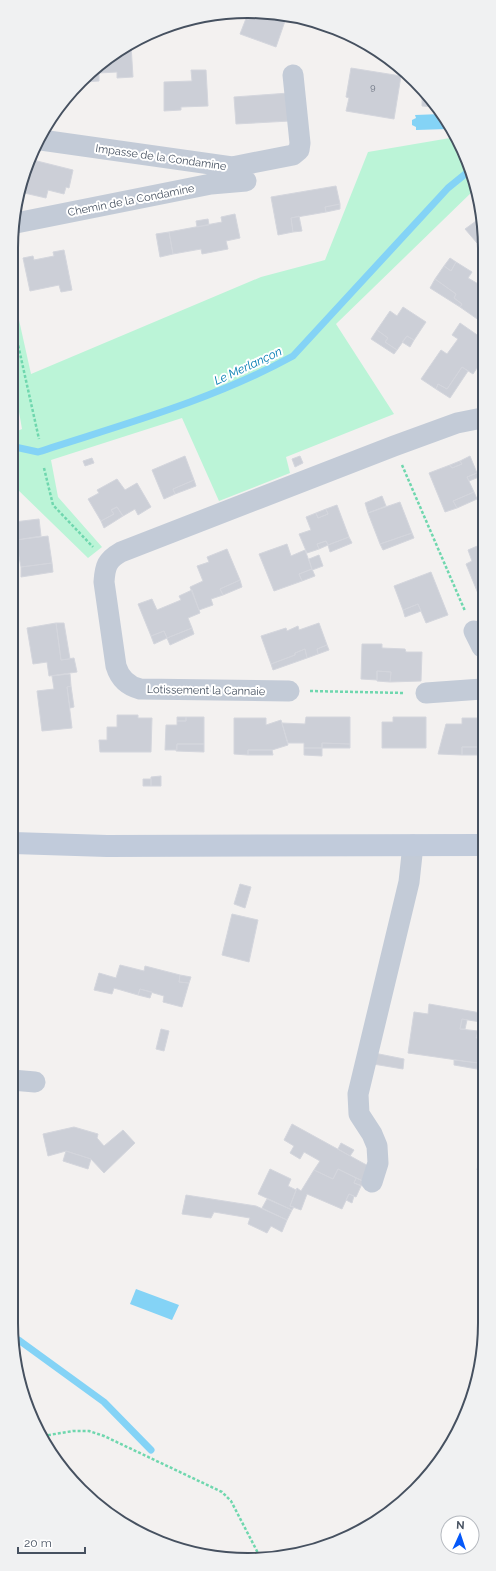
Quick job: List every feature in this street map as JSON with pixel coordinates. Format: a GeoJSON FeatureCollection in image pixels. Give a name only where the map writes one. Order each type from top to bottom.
{"type":"FeatureCollection","features":[{"type":"Feature","properties":{"kind":"main road"},"geometry":{"type":"LineString","coordinates":[[18,843],[107,846],[478,845]]}},
{"type":"Feature","properties":{"kind":"street","name":"Impasse de la Condamine"},"geometry":{"type":"LineString","coordinates":[[45,141],[232,167],[293,155],[299,150],[300,142],[293,75]]}},
{"type":"Feature","properties":{"kind":"street","name":"Chemin de la Condamine"},"geometry":{"type":"LineString","coordinates":[[19,222],[211,184],[246,181]]}},
{"type":"Feature","properties":{"kind":"street"},"geometry":{"type":"LineString","coordinates":[[108,563],[113,557],[122,552],[394,446],[457,423],[478,419]]}},
{"type":"Feature","properties":{"kind":"street","name":"Lotissement la Cannaie"},"geometry":{"type":"LineString","coordinates":[[108,563],[105,571],[104,582],[116,666],[118,674],[132,687],[140,689],[289,691]]}},
{"type":"Feature","properties":{"kind":"street"},"geometry":{"type":"LineString","coordinates":[[426,693],[478,689]]}},
{"type":"Feature","properties":{"kind":"street"},"geometry":{"type":"LineString","coordinates":[[372,1182],[378,1163],[377,1146],[372,1134],[359,1114],[357,1105],[358,1094],[409,882],[413,845]]}},
{"type":"Feature","properties":{"kind":"street"},"geometry":{"type":"LineString","coordinates":[[18,1081],[35,1082]]}},
{"type":"Feature","properties":{"kind":"path"},"geometry":{"type":"LineString","coordinates":[[18,344],[39,439]]}},
{"type":"Feature","properties":{"kind":"path"},"geometry":{"type":"LineString","coordinates":[[394,446],[478,639]]}},
{"type":"Feature","properties":{"kind":"path"},"geometry":{"type":"LineString","coordinates":[[44,468],[53,505],[108,563]]}},
{"type":"Feature","properties":{"kind":"path"},"geometry":{"type":"LineString","coordinates":[[289,691],[426,693]]}},
{"type":"Feature","properties":{"kind":"path"},"geometry":{"type":"LineString","coordinates":[[48,1435],[73,1431],[88,1431],[99,1434],[222,1492],[231,1501],[258,1553]]}},
{"type":"Feature","properties":{"kind":"green space"},"geometry":{"type":"Polygon","coordinates":[[[450,138],[466,174],[471,193],[336,324],[394,414],[286,457],[290,473],[219,501],[182,418],[51,460],[58,497],[102,547],[88,558],[18,490],[18,431],[22,429],[18,406],[18,316],[31,374],[261,277],[325,260],[368,152],[450,138]]]}},
{"type":"Feature","properties":{"kind":"water"},"geometry":{"type":"Polygon","coordinates":[[[435,114],[445,129],[416,130],[416,127],[412,125],[412,120],[416,118],[415,115],[435,114]]]}},
{"type":"Feature","properties":{"kind":"water"},"geometry":{"type":"Polygon","coordinates":[[[136,1289],[179,1305],[172,1320],[130,1304],[136,1289]]]}},
{"type":"Feature","properties":{"kind":"building"},"geometry":{"type":"Polygon","coordinates":[[[246,18],[263,18],[285,21],[276,47],[240,34],[246,18]]]}},
{"type":"Feature","properties":{"kind":"building"},"geometry":{"type":"Polygon","coordinates":[[[131,50],[133,77],[117,78],[117,72],[99,73],[99,81],[89,82],[96,75],[120,57],[131,50]]]}},
{"type":"Feature","properties":{"kind":"building"},"geometry":{"type":"Polygon","coordinates":[[[351,68],[401,76],[394,119],[346,111],[349,98],[346,97],[351,68]]]}},
{"type":"Feature","properties":{"kind":"building"},"geometry":{"type":"Polygon","coordinates":[[[191,70],[206,70],[208,106],[181,107],[181,110],[164,111],[164,82],[192,81],[191,70]]]}},
{"type":"Feature","properties":{"kind":"building"},"geometry":{"type":"Polygon","coordinates":[[[289,93],[290,121],[236,124],[234,97],[289,93]]]}},
{"type":"Feature","properties":{"kind":"building"},"geometry":{"type":"Polygon","coordinates":[[[422,97],[429,106],[422,106],[422,97]]]}},
{"type":"Feature","properties":{"kind":"building"},"geometry":{"type":"Polygon","coordinates":[[[36,161],[73,170],[69,188],[66,187],[64,194],[48,190],[46,198],[25,193],[36,161]]]}},
{"type":"Feature","properties":{"kind":"building"},"geometry":{"type":"Polygon","coordinates":[[[336,186],[340,204],[325,207],[326,212],[291,218],[293,232],[278,235],[271,197],[336,186]]]}},
{"type":"Feature","properties":{"kind":"building"},"geometry":{"type":"Polygon","coordinates":[[[340,204],[340,209],[326,212],[325,207],[340,204]]]}},
{"type":"Feature","properties":{"kind":"building"},"geometry":{"type":"Polygon","coordinates":[[[235,214],[240,238],[226,241],[228,249],[202,254],[201,249],[173,254],[169,232],[222,222],[221,217],[235,214]]]}},
{"type":"Feature","properties":{"kind":"building"},"geometry":{"type":"Polygon","coordinates":[[[299,216],[302,231],[293,232],[291,218],[299,216]]]}},
{"type":"Feature","properties":{"kind":"building"},"geometry":{"type":"Polygon","coordinates":[[[208,219],[209,225],[197,227],[196,221],[208,219]]]}},
{"type":"Feature","properties":{"kind":"building"},"geometry":{"type":"Polygon","coordinates":[[[476,221],[478,242],[477,243],[465,229],[476,221]]]}},
{"type":"Feature","properties":{"kind":"building"},"geometry":{"type":"Polygon","coordinates":[[[169,232],[173,254],[160,257],[156,234],[169,232]]]}},
{"type":"Feature","properties":{"kind":"building"},"geometry":{"type":"Polygon","coordinates":[[[64,250],[72,290],[61,292],[59,285],[30,291],[23,258],[33,256],[34,260],[54,256],[53,252],[64,250]]]}},
{"type":"Feature","properties":{"kind":"building"},"geometry":{"type":"Polygon","coordinates":[[[450,258],[456,262],[451,271],[444,266],[450,258]]]}},
{"type":"Feature","properties":{"kind":"building"},"geometry":{"type":"Polygon","coordinates":[[[456,262],[472,272],[468,278],[478,284],[478,320],[460,307],[462,304],[454,298],[456,294],[435,279],[444,266],[451,271],[456,262]]]}},
{"type":"Feature","properties":{"kind":"building"},"geometry":{"type":"Polygon","coordinates":[[[435,279],[456,294],[454,298],[462,304],[460,307],[430,288],[435,279]]]}},
{"type":"Feature","properties":{"kind":"building"},"geometry":{"type":"Polygon","coordinates":[[[403,307],[426,322],[414,340],[407,336],[397,350],[385,342],[388,338],[377,330],[390,311],[397,316],[403,307]]]}},
{"type":"Feature","properties":{"kind":"building"},"geometry":{"type":"Polygon","coordinates":[[[460,323],[478,336],[478,366],[473,374],[462,367],[447,389],[438,384],[436,389],[421,379],[441,350],[447,354],[458,339],[452,335],[460,323]]]}},
{"type":"Feature","properties":{"kind":"building"},"geometry":{"type":"Polygon","coordinates":[[[377,330],[388,338],[385,342],[397,350],[394,354],[371,339],[377,330]]]}},
{"type":"Feature","properties":{"kind":"building"},"geometry":{"type":"Polygon","coordinates":[[[407,336],[414,340],[410,347],[402,342],[407,336]]]}},
{"type":"Feature","properties":{"kind":"building"},"geometry":{"type":"Polygon","coordinates":[[[462,367],[468,371],[450,398],[436,389],[438,384],[447,389],[462,367]]]}},
{"type":"Feature","properties":{"kind":"building"},"geometry":{"type":"Polygon","coordinates":[[[185,456],[194,480],[173,489],[175,494],[164,499],[152,470],[185,456]]]}},
{"type":"Feature","properties":{"kind":"building"},"geometry":{"type":"Polygon","coordinates":[[[300,456],[303,463],[295,467],[292,459],[300,456]]]}},
{"type":"Feature","properties":{"kind":"building"},"geometry":{"type":"Polygon","coordinates":[[[470,456],[477,473],[467,477],[474,492],[453,501],[457,508],[445,512],[429,473],[450,465],[452,468],[462,464],[460,461],[470,456]]]}},
{"type":"Feature","properties":{"kind":"building"},"geometry":{"type":"Polygon","coordinates":[[[92,458],[94,463],[85,466],[83,461],[92,458]]]}},
{"type":"Feature","properties":{"kind":"building"},"geometry":{"type":"Polygon","coordinates":[[[460,461],[462,464],[452,468],[450,465],[460,461]]]}},
{"type":"Feature","properties":{"kind":"building"},"geometry":{"type":"Polygon","coordinates":[[[477,473],[478,475],[478,477],[469,481],[467,477],[477,473]]]}},
{"type":"Feature","properties":{"kind":"building"},"geometry":{"type":"Polygon","coordinates":[[[117,479],[125,490],[137,483],[151,507],[138,515],[135,509],[123,516],[117,507],[111,510],[114,514],[101,521],[88,499],[99,493],[97,490],[117,479]]]}},
{"type":"Feature","properties":{"kind":"building"},"geometry":{"type":"Polygon","coordinates":[[[194,480],[196,486],[175,494],[173,489],[194,480]]]}},
{"type":"Feature","properties":{"kind":"building"},"geometry":{"type":"Polygon","coordinates":[[[474,492],[477,499],[457,508],[453,501],[474,492]]]}},
{"type":"Feature","properties":{"kind":"building"},"geometry":{"type":"Polygon","coordinates":[[[382,496],[386,506],[368,513],[365,503],[382,496]]]}},
{"type":"Feature","properties":{"kind":"building"},"geometry":{"type":"Polygon","coordinates":[[[400,502],[412,533],[380,544],[368,513],[400,502]]]}},
{"type":"Feature","properties":{"kind":"building"},"geometry":{"type":"Polygon","coordinates":[[[337,505],[349,537],[328,545],[326,541],[317,544],[319,549],[307,553],[299,534],[311,530],[306,517],[316,513],[318,518],[328,514],[326,509],[337,505]]]}},
{"type":"Feature","properties":{"kind":"building"},"geometry":{"type":"Polygon","coordinates":[[[117,507],[123,516],[104,528],[101,521],[114,514],[111,510],[117,507]]]}},
{"type":"Feature","properties":{"kind":"building"},"geometry":{"type":"Polygon","coordinates":[[[326,509],[328,514],[318,518],[316,513],[326,509]]]}},
{"type":"Feature","properties":{"kind":"building"},"geometry":{"type":"Polygon","coordinates":[[[39,519],[41,536],[18,540],[18,522],[39,519]]]}},
{"type":"Feature","properties":{"kind":"building"},"geometry":{"type":"Polygon","coordinates":[[[412,533],[414,538],[383,550],[380,544],[412,533]]]}},
{"type":"Feature","properties":{"kind":"building"},"geometry":{"type":"Polygon","coordinates":[[[48,536],[52,563],[21,567],[18,551],[18,540],[48,536]]]}},
{"type":"Feature","properties":{"kind":"building"},"geometry":{"type":"Polygon","coordinates":[[[349,537],[352,543],[330,552],[328,545],[349,537]]]}},
{"type":"Feature","properties":{"kind":"building"},"geometry":{"type":"Polygon","coordinates":[[[326,541],[328,545],[319,549],[317,544],[326,541]]]}},
{"type":"Feature","properties":{"kind":"building"},"geometry":{"type":"Polygon","coordinates":[[[287,544],[291,556],[305,550],[312,569],[299,574],[302,581],[274,591],[259,554],[287,544]]]}},
{"type":"Feature","properties":{"kind":"building"},"geometry":{"type":"Polygon","coordinates":[[[478,546],[477,591],[466,564],[472,561],[468,550],[478,546]]]}},
{"type":"Feature","properties":{"kind":"building"},"geometry":{"type":"Polygon","coordinates":[[[227,549],[240,580],[220,589],[223,595],[211,599],[213,605],[199,610],[190,587],[203,581],[197,566],[209,562],[207,557],[227,549]]]}},
{"type":"Feature","properties":{"kind":"building"},"geometry":{"type":"Polygon","coordinates":[[[319,555],[323,566],[312,570],[309,559],[319,555]]]}},
{"type":"Feature","properties":{"kind":"building"},"geometry":{"type":"Polygon","coordinates":[[[52,563],[53,572],[21,577],[21,567],[52,563]]]}},
{"type":"Feature","properties":{"kind":"building"},"geometry":{"type":"Polygon","coordinates":[[[312,569],[315,576],[302,581],[299,574],[312,569]]]}},
{"type":"Feature","properties":{"kind":"building"},"geometry":{"type":"Polygon","coordinates":[[[431,572],[448,615],[426,623],[418,604],[403,610],[394,586],[431,572]]]}},
{"type":"Feature","properties":{"kind":"building"},"geometry":{"type":"Polygon","coordinates":[[[240,580],[242,587],[223,595],[220,589],[240,580]]]}},
{"type":"Feature","properties":{"kind":"building"},"geometry":{"type":"Polygon","coordinates":[[[192,590],[200,613],[188,618],[192,628],[167,638],[164,631],[151,636],[138,604],[152,599],[157,610],[181,600],[179,596],[192,590]]]}},
{"type":"Feature","properties":{"kind":"building"},"geometry":{"type":"Polygon","coordinates":[[[418,604],[421,611],[405,617],[403,610],[418,604]]]}},
{"type":"Feature","properties":{"kind":"building"},"geometry":{"type":"Polygon","coordinates":[[[56,623],[64,623],[70,659],[61,660],[56,623]]]}},
{"type":"Feature","properties":{"kind":"building"},"geometry":{"type":"Polygon","coordinates":[[[56,623],[61,660],[74,658],[77,672],[49,676],[47,662],[33,664],[27,628],[56,623]]]}},
{"type":"Feature","properties":{"kind":"building"},"geometry":{"type":"Polygon","coordinates":[[[319,623],[327,645],[317,649],[318,654],[307,658],[305,649],[295,653],[295,655],[271,664],[261,636],[286,628],[287,631],[298,626],[299,630],[319,623]]]}},
{"type":"Feature","properties":{"kind":"building"},"geometry":{"type":"Polygon","coordinates":[[[192,628],[194,634],[170,645],[167,638],[192,628]]]}},
{"type":"Feature","properties":{"kind":"building"},"geometry":{"type":"Polygon","coordinates":[[[164,631],[167,638],[154,644],[151,636],[164,631]]]}},
{"type":"Feature","properties":{"kind":"building"},"geometry":{"type":"Polygon","coordinates":[[[362,644],[382,644],[382,648],[405,649],[406,652],[422,652],[421,681],[390,682],[391,672],[377,671],[377,680],[361,679],[362,644]]]}},
{"type":"Feature","properties":{"kind":"building"},"geometry":{"type":"Polygon","coordinates":[[[327,645],[329,650],[318,654],[317,649],[327,645]]]}},
{"type":"Feature","properties":{"kind":"building"},"geometry":{"type":"Polygon","coordinates":[[[305,649],[307,658],[273,670],[271,664],[295,655],[295,653],[305,649]]]}},
{"type":"Feature","properties":{"kind":"building"},"geometry":{"type":"Polygon","coordinates":[[[377,671],[391,672],[390,682],[377,681],[377,671]]]}},
{"type":"Feature","properties":{"kind":"building"},"geometry":{"type":"Polygon","coordinates":[[[70,674],[71,686],[67,687],[72,728],[42,731],[37,691],[54,689],[52,676],[70,674]]]}},
{"type":"Feature","properties":{"kind":"building"},"geometry":{"type":"Polygon","coordinates":[[[71,686],[74,707],[70,708],[67,687],[71,686]]]}},
{"type":"Feature","properties":{"kind":"building"},"geometry":{"type":"Polygon","coordinates":[[[117,715],[138,715],[138,718],[152,718],[151,752],[100,752],[99,740],[107,740],[107,727],[117,727],[117,715]]]}},
{"type":"Feature","properties":{"kind":"building"},"geometry":{"type":"Polygon","coordinates":[[[177,717],[186,717],[186,721],[177,721],[177,717]]]}},
{"type":"Feature","properties":{"kind":"building"},"geometry":{"type":"Polygon","coordinates":[[[186,717],[204,717],[204,744],[177,744],[177,750],[165,750],[166,725],[177,725],[177,721],[186,721],[186,717]]]}},
{"type":"Feature","properties":{"kind":"building"},"geometry":{"type":"Polygon","coordinates":[[[306,717],[350,717],[350,744],[322,743],[322,748],[304,748],[304,743],[288,743],[282,723],[305,724],[306,717]]]}},
{"type":"Feature","properties":{"kind":"building"},"geometry":{"type":"Polygon","coordinates":[[[393,717],[426,717],[426,748],[382,748],[382,722],[393,722],[393,717]]]}},
{"type":"Feature","properties":{"kind":"building"},"geometry":{"type":"Polygon","coordinates":[[[234,718],[266,718],[266,725],[281,720],[288,745],[272,750],[248,750],[248,755],[234,754],[234,718]]]}},
{"type":"Feature","properties":{"kind":"building"},"geometry":{"type":"Polygon","coordinates":[[[462,718],[478,718],[478,747],[462,747],[462,755],[438,754],[446,724],[462,724],[462,718]]]}},
{"type":"Feature","properties":{"kind":"building"},"geometry":{"type":"Polygon","coordinates":[[[322,743],[350,744],[350,748],[322,748],[322,743]]]}},
{"type":"Feature","properties":{"kind":"building"},"geometry":{"type":"Polygon","coordinates":[[[177,744],[204,744],[204,752],[176,751],[177,744]]]}},
{"type":"Feature","properties":{"kind":"building"},"geometry":{"type":"Polygon","coordinates":[[[462,747],[478,747],[478,755],[462,755],[462,747]]]}},
{"type":"Feature","properties":{"kind":"building"},"geometry":{"type":"Polygon","coordinates":[[[304,748],[322,748],[322,756],[304,755],[304,748]]]}},
{"type":"Feature","properties":{"kind":"building"},"geometry":{"type":"Polygon","coordinates":[[[248,750],[272,750],[273,755],[248,755],[248,750]]]}},
{"type":"Feature","properties":{"kind":"building"},"geometry":{"type":"Polygon","coordinates":[[[161,776],[161,786],[151,786],[151,777],[161,776]]]}},
{"type":"Feature","properties":{"kind":"building"},"geometry":{"type":"Polygon","coordinates":[[[143,779],[151,779],[151,786],[143,786],[143,779]]]}},
{"type":"Feature","properties":{"kind":"building"},"geometry":{"type":"Polygon","coordinates":[[[240,884],[251,887],[245,908],[234,904],[240,884]]]}},
{"type":"Feature","properties":{"kind":"building"},"geometry":{"type":"Polygon","coordinates":[[[232,914],[258,920],[249,962],[222,955],[232,914]]]}},
{"type":"Feature","properties":{"kind":"building"},"geometry":{"type":"Polygon","coordinates":[[[120,965],[144,971],[145,966],[180,975],[179,982],[189,983],[182,1007],[163,1002],[164,996],[140,989],[138,995],[114,988],[112,994],[94,990],[99,973],[116,978],[120,965]]]}},
{"type":"Feature","properties":{"kind":"building"},"geometry":{"type":"Polygon","coordinates":[[[180,975],[191,977],[189,983],[179,982],[180,975]]]}},
{"type":"Feature","properties":{"kind":"building"},"geometry":{"type":"Polygon","coordinates":[[[140,989],[152,992],[150,998],[138,995],[140,989]]]}},
{"type":"Feature","properties":{"kind":"building"},"geometry":{"type":"Polygon","coordinates":[[[429,1004],[478,1012],[478,1022],[462,1019],[460,1029],[478,1031],[476,1038],[478,1038],[478,1063],[408,1053],[414,1012],[428,1014],[429,1004]]]}},
{"type":"Feature","properties":{"kind":"building"},"geometry":{"type":"Polygon","coordinates":[[[462,1019],[467,1020],[465,1029],[460,1029],[462,1019]]]}},
{"type":"Feature","properties":{"kind":"building"},"geometry":{"type":"Polygon","coordinates":[[[161,1029],[169,1031],[164,1051],[156,1049],[161,1029]]]}},
{"type":"Feature","properties":{"kind":"building"},"geometry":{"type":"Polygon","coordinates":[[[374,1053],[404,1059],[403,1069],[373,1064],[374,1053]]]}},
{"type":"Feature","properties":{"kind":"building"},"geometry":{"type":"Polygon","coordinates":[[[454,1060],[478,1063],[477,1069],[454,1065],[454,1060]]]}},
{"type":"Feature","properties":{"kind":"building"},"geometry":{"type":"Polygon","coordinates":[[[292,1124],[372,1168],[365,1182],[338,1169],[333,1179],[314,1170],[320,1161],[304,1152],[300,1159],[290,1153],[294,1146],[284,1140],[292,1124]]]}},
{"type":"Feature","properties":{"kind":"building"},"geometry":{"type":"Polygon","coordinates":[[[74,1127],[98,1134],[97,1138],[104,1146],[123,1130],[135,1143],[104,1173],[91,1159],[66,1151],[48,1156],[43,1134],[74,1127]]]}},
{"type":"Feature","properties":{"kind":"building"},"geometry":{"type":"Polygon","coordinates":[[[341,1143],[354,1150],[350,1156],[338,1149],[341,1143]]]}},
{"type":"Feature","properties":{"kind":"building"},"geometry":{"type":"Polygon","coordinates":[[[66,1151],[91,1159],[88,1169],[63,1161],[66,1151]]]}},
{"type":"Feature","properties":{"kind":"building"},"geometry":{"type":"Polygon","coordinates":[[[270,1169],[291,1179],[288,1186],[296,1190],[290,1206],[294,1207],[292,1210],[258,1194],[270,1169]]]}},
{"type":"Feature","properties":{"kind":"building"},"geometry":{"type":"Polygon","coordinates":[[[338,1169],[356,1178],[354,1183],[361,1186],[356,1197],[349,1194],[342,1209],[307,1194],[301,1210],[290,1206],[297,1188],[301,1191],[314,1170],[333,1179],[338,1169]]]}},
{"type":"Feature","properties":{"kind":"building"},"geometry":{"type":"Polygon","coordinates":[[[356,1178],[365,1182],[363,1186],[354,1183],[356,1178]]]}},
{"type":"Feature","properties":{"kind":"building"},"geometry":{"type":"Polygon","coordinates":[[[349,1194],[354,1196],[352,1203],[346,1200],[349,1194]]]}},
{"type":"Feature","properties":{"kind":"building"},"geometry":{"type":"Polygon","coordinates":[[[186,1195],[256,1206],[287,1220],[282,1232],[271,1226],[267,1233],[248,1224],[250,1218],[214,1212],[211,1218],[182,1214],[186,1195]]]}},
{"type":"Feature","properties":{"kind":"building"},"geometry":{"type":"Polygon","coordinates":[[[267,1199],[292,1210],[287,1220],[262,1208],[267,1199]]]}},
{"type":"Feature","properties":{"kind":"waterway","name":"Le Merlançon"},"geometry":{"type":"LineString","coordinates":[[18,448],[38,452],[135,421],[232,386],[293,356],[448,188],[466,174]]}},
{"type":"Feature","properties":{"kind":"waterway"},"geometry":{"type":"LineString","coordinates":[[18,1340],[104,1402],[151,1450]]}}]}
